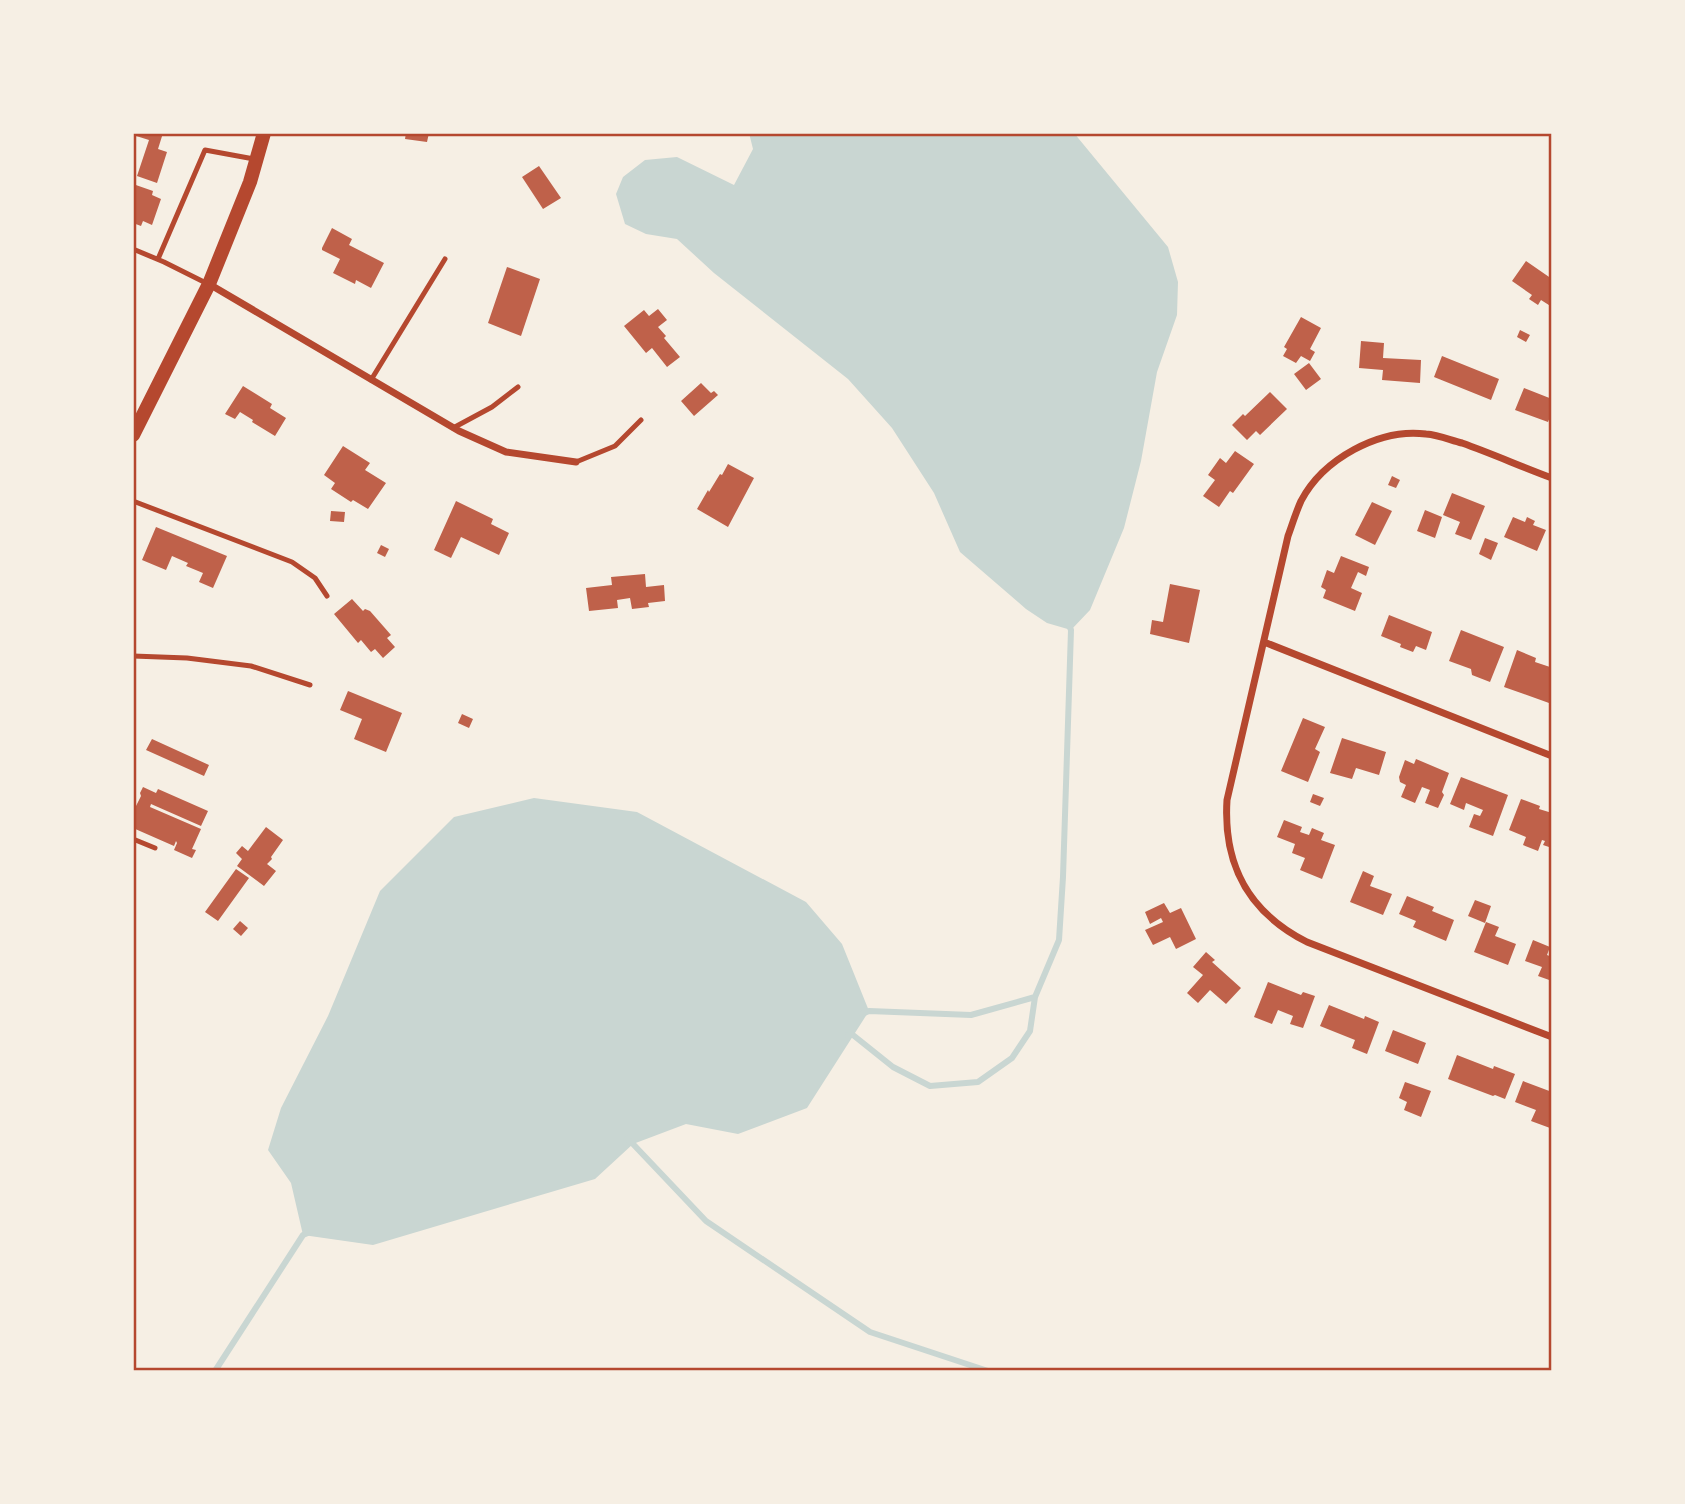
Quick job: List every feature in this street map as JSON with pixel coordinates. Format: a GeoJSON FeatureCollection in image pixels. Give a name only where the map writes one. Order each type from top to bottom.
{"type":"FeatureCollection","features":[{"type":"Feature","properties":{"kind":"main road"},"geometry":{"type":"LineString","coordinates":[[133,435],[209,284],[250,182],[264,133]]}},
{"type":"Feature","properties":{"kind":"street"},"geometry":{"type":"LineString","coordinates":[[209,284],[453,428],[506,452],[576,462]]}},
{"type":"Feature","properties":{"kind":"street"},"geometry":{"type":"LineString","coordinates":[[1552,478],[1474,447],[1415,433],[1390,436],[1369,443],[1337,460],[1323,473],[1301,501],[1288,536],[1227,800],[1226,820],[1233,861],[1250,895],[1271,920],[1293,935],[1552,1037]]}},
{"type":"Feature","properties":{"kind":"street"},"geometry":{"type":"LineString","coordinates":[[1264,642],[1552,756]]}},
{"type":"Feature","properties":{"kind":"lane"},"geometry":{"type":"LineString","coordinates":[[158,259],[205,150],[257,160]]}},
{"type":"Feature","properties":{"kind":"lane"},"geometry":{"type":"LineString","coordinates":[[133,250],[209,284]]}},
{"type":"Feature","properties":{"kind":"lane"},"geometry":{"type":"LineString","coordinates":[[372,380],[445,259]]}},
{"type":"Feature","properties":{"kind":"lane"},"geometry":{"type":"LineString","coordinates":[[453,428],[492,407],[517,387]]}},
{"type":"Feature","properties":{"kind":"lane"},"geometry":{"type":"LineString","coordinates":[[576,462],[615,446],[641,420]]}},
{"type":"Feature","properties":{"kind":"lane"},"geometry":{"type":"LineString","coordinates":[[133,501],[292,562],[315,578],[327,596]]}},
{"type":"Feature","properties":{"kind":"lane"},"geometry":{"type":"LineString","coordinates":[[133,656],[187,658],[251,667],[310,685]]}},
{"type":"Feature","properties":{"kind":"lane"},"geometry":{"type":"LineString","coordinates":[[133,839],[155,848]]}},
{"type":"Feature","properties":{"kind":"shaded area"},"geometry":{"type":"Polygon","coordinates":[[[749,133],[1074,133],[1168,247],[1178,282],[1177,315],[1157,372],[1141,461],[1124,528],[1090,610],[1071,630],[1047,623],[1026,609],[960,552],[934,493],[892,428],[848,379],[714,273],[677,239],[646,234],[625,224],[616,194],[623,177],[645,160],[677,157],[734,185],[753,149],[749,133]]]}},
{"type":"Feature","properties":{"kind":"shaded area"},"geometry":{"type":"Polygon","coordinates":[[[534,798],[637,812],[806,902],[842,944],[869,1011],[807,1108],[738,1134],[686,1124],[633,1144],[595,1179],[373,1245],[303,1235],[291,1183],[268,1150],[281,1108],[328,1016],[380,891],[454,817],[534,798]]]}},
{"type":"Feature","properties":{"kind":"building"},"geometry":{"type":"Polygon","coordinates":[[[133,133],[163,133],[158,149],[167,152],[157,183],[137,176],[149,140],[133,133]]]}},
{"type":"Feature","properties":{"kind":"building"},"geometry":{"type":"Polygon","coordinates":[[[406,133],[429,133],[427,142],[405,139],[406,133]]]}},
{"type":"Feature","properties":{"kind":"building"},"geometry":{"type":"Polygon","coordinates":[[[539,166],[561,198],[543,209],[522,177],[539,166]]]}},
{"type":"Feature","properties":{"kind":"building"},"geometry":{"type":"Polygon","coordinates":[[[133,184],[153,191],[152,195],[161,199],[152,225],[143,221],[141,226],[133,223],[133,184]]]}},
{"type":"Feature","properties":{"kind":"building"},"geometry":{"type":"Polygon","coordinates":[[[332,228],[352,239],[349,245],[384,263],[371,288],[356,280],[355,284],[333,273],[340,259],[322,250],[332,228]]]}},
{"type":"Feature","properties":{"kind":"building"},"geometry":{"type":"Polygon","coordinates":[[[1526,261],[1552,279],[1552,307],[1541,300],[1538,305],[1529,299],[1532,295],[1512,281],[1526,261]]]}},
{"type":"Feature","properties":{"kind":"building"},"geometry":{"type":"Polygon","coordinates":[[[507,267],[540,279],[521,336],[488,323],[507,267]]]}},
{"type":"Feature","properties":{"kind":"building"},"geometry":{"type":"Polygon","coordinates":[[[658,309],[667,320],[658,327],[680,357],[667,367],[652,348],[646,353],[624,326],[644,310],[649,316],[658,309]]]}},
{"type":"Feature","properties":{"kind":"building"},"geometry":{"type":"Polygon","coordinates":[[[1301,317],[1321,328],[1310,349],[1315,352],[1310,361],[1301,356],[1296,363],[1283,356],[1287,349],[1284,347],[1301,317]]]}},
{"type":"Feature","properties":{"kind":"building"},"geometry":{"type":"Polygon","coordinates":[[[1520,330],[1530,335],[1526,342],[1517,337],[1520,330]]]}},
{"type":"Feature","properties":{"kind":"building"},"geometry":{"type":"Polygon","coordinates":[[[1361,341],[1384,343],[1383,358],[1421,360],[1420,383],[1382,380],[1383,370],[1359,368],[1361,341]]]}},
{"type":"Feature","properties":{"kind":"building"},"geometry":{"type":"Polygon","coordinates":[[[1442,356],[1499,379],[1491,400],[1434,377],[1442,356]]]}},
{"type":"Feature","properties":{"kind":"building"},"geometry":{"type":"Polygon","coordinates":[[[1309,363],[1321,379],[1306,390],[1294,374],[1309,363]]]}},
{"type":"Feature","properties":{"kind":"building"},"geometry":{"type":"Polygon","coordinates":[[[701,383],[711,393],[714,391],[718,395],[694,416],[681,401],[701,383]]]}},
{"type":"Feature","properties":{"kind":"building"},"geometry":{"type":"Polygon","coordinates":[[[243,386],[272,404],[270,408],[286,418],[275,436],[240,412],[235,419],[225,414],[243,386]]]}},
{"type":"Feature","properties":{"kind":"building"},"geometry":{"type":"Polygon","coordinates":[[[1524,388],[1552,399],[1552,412],[1548,422],[1515,410],[1524,388]]]}},
{"type":"Feature","properties":{"kind":"building"},"geometry":{"type":"Polygon","coordinates":[[[1270,392],[1287,409],[1260,435],[1256,431],[1247,440],[1232,425],[1270,392]]]}},
{"type":"Feature","properties":{"kind":"building"},"geometry":{"type":"Polygon","coordinates":[[[343,446],[370,463],[365,470],[386,483],[368,509],[331,489],[335,483],[324,475],[343,446]]]}},
{"type":"Feature","properties":{"kind":"building"},"geometry":{"type":"Polygon","coordinates":[[[1235,451],[1254,464],[1219,507],[1203,496],[1215,480],[1208,475],[1220,458],[1226,463],[1235,451]]]}},
{"type":"Feature","properties":{"kind":"building"},"geometry":{"type":"Polygon","coordinates":[[[728,464],[754,478],[728,527],[697,509],[728,464]]]}},
{"type":"Feature","properties":{"kind":"building"},"geometry":{"type":"Polygon","coordinates":[[[1392,476],[1400,480],[1396,488],[1388,485],[1392,476]]]}},
{"type":"Feature","properties":{"kind":"building"},"geometry":{"type":"Polygon","coordinates":[[[1452,493],[1485,506],[1471,540],[1455,534],[1460,522],[1443,515],[1452,493]]]}},
{"type":"Feature","properties":{"kind":"building"},"geometry":{"type":"Polygon","coordinates":[[[456,501],[493,519],[491,524],[509,533],[499,555],[461,537],[451,558],[434,550],[456,501]]]}},
{"type":"Feature","properties":{"kind":"building"},"geometry":{"type":"Polygon","coordinates":[[[1372,502],[1392,511],[1375,545],[1355,535],[1372,502]]]}},
{"type":"Feature","properties":{"kind":"building"},"geometry":{"type":"Polygon","coordinates":[[[1425,510],[1442,517],[1435,538],[1417,531],[1425,510]]]}},
{"type":"Feature","properties":{"kind":"building"},"geometry":{"type":"Polygon","coordinates":[[[331,511],[345,512],[344,522],[330,521],[331,511]]]}},
{"type":"Feature","properties":{"kind":"building"},"geometry":{"type":"Polygon","coordinates":[[[1513,517],[1525,522],[1527,517],[1535,521],[1533,525],[1546,530],[1537,551],[1504,537],[1513,517]]]}},
{"type":"Feature","properties":{"kind":"building"},"geometry":{"type":"Polygon","coordinates":[[[156,527],[227,556],[213,588],[199,582],[203,573],[172,556],[166,570],[142,560],[156,527]]]}},
{"type":"Feature","properties":{"kind":"building"},"geometry":{"type":"Polygon","coordinates":[[[1485,538],[1498,543],[1491,560],[1479,554],[1485,538]]]}},
{"type":"Feature","properties":{"kind":"building"},"geometry":{"type":"Polygon","coordinates":[[[381,545],[389,549],[385,557],[377,553],[381,545]]]}},
{"type":"Feature","properties":{"kind":"building"},"geometry":{"type":"Polygon","coordinates":[[[1341,556],[1369,567],[1366,576],[1358,572],[1351,588],[1362,593],[1355,611],[1323,598],[1326,590],[1321,587],[1327,570],[1334,573],[1341,556]]]}},
{"type":"Feature","properties":{"kind":"building"},"geometry":{"type":"Polygon","coordinates":[[[645,574],[646,587],[664,585],[665,601],[632,609],[630,598],[617,600],[618,608],[589,611],[586,588],[612,585],[611,577],[645,574]]]}},
{"type":"Feature","properties":{"kind":"building"},"geometry":{"type":"Polygon","coordinates":[[[1170,584],[1200,590],[1189,643],[1150,634],[1152,620],[1163,622],[1170,584]]]}},
{"type":"Feature","properties":{"kind":"building"},"geometry":{"type":"Polygon","coordinates":[[[352,599],[363,611],[370,611],[391,635],[387,638],[395,647],[383,658],[375,649],[371,652],[361,640],[358,643],[334,614],[352,599]]]}},
{"type":"Feature","properties":{"kind":"building"},"geometry":{"type":"Polygon","coordinates":[[[1389,615],[1432,632],[1426,650],[1416,646],[1413,652],[1381,636],[1389,615]]]}},
{"type":"Feature","properties":{"kind":"building"},"geometry":{"type":"Polygon","coordinates":[[[1461,630],[1504,647],[1490,682],[1472,675],[1471,669],[1449,661],[1461,630]]]}},
{"type":"Feature","properties":{"kind":"building"},"geometry":{"type":"Polygon","coordinates":[[[1517,650],[1536,658],[1535,662],[1550,667],[1552,694],[1549,703],[1504,687],[1517,650]]]}},
{"type":"Feature","properties":{"kind":"building"},"geometry":{"type":"Polygon","coordinates":[[[348,691],[402,713],[386,752],[354,739],[362,719],[340,710],[348,691]]]}},
{"type":"Feature","properties":{"kind":"building"},"geometry":{"type":"Polygon","coordinates":[[[462,714],[473,719],[469,728],[458,723],[462,714]]]}},
{"type":"Feature","properties":{"kind":"building"},"geometry":{"type":"Polygon","coordinates":[[[1303,718],[1325,727],[1315,749],[1320,752],[1308,782],[1281,771],[1303,718]]]}},
{"type":"Feature","properties":{"kind":"building"},"geometry":{"type":"Polygon","coordinates":[[[1342,738],[1386,752],[1379,775],[1356,768],[1352,779],[1330,773],[1342,738]]]}},
{"type":"Feature","properties":{"kind":"building"},"geometry":{"type":"Polygon","coordinates":[[[152,739],[209,765],[204,776],[146,750],[152,739]]]}},
{"type":"Feature","properties":{"kind":"building"},"geometry":{"type":"Polygon","coordinates":[[[1416,759],[1449,773],[1438,808],[1425,803],[1430,790],[1422,787],[1415,803],[1401,797],[1406,785],[1400,782],[1399,777],[1405,760],[1414,764],[1416,759]]]}},
{"type":"Feature","properties":{"kind":"building"},"geometry":{"type":"Polygon","coordinates":[[[1461,777],[1508,795],[1493,836],[1469,827],[1474,814],[1480,816],[1483,810],[1466,803],[1464,810],[1450,804],[1461,777]]]}},
{"type":"Feature","properties":{"kind":"building"},"geometry":{"type":"Polygon","coordinates":[[[143,787],[156,793],[158,789],[208,811],[201,826],[151,804],[150,807],[201,829],[192,849],[196,850],[192,858],[174,850],[176,841],[174,846],[133,828],[133,807],[135,808],[141,796],[143,787]]]}},
{"type":"Feature","properties":{"kind":"building"},"geometry":{"type":"Polygon","coordinates":[[[1313,794],[1324,798],[1320,806],[1310,802],[1313,794]]]}},
{"type":"Feature","properties":{"kind":"building"},"geometry":{"type":"Polygon","coordinates":[[[1521,799],[1552,813],[1552,848],[1543,845],[1545,841],[1542,840],[1538,851],[1523,845],[1526,837],[1509,830],[1521,799]]]}},
{"type":"Feature","properties":{"kind":"building"},"geometry":{"type":"Polygon","coordinates":[[[1284,820],[1302,827],[1300,832],[1309,835],[1312,828],[1324,833],[1321,840],[1335,845],[1322,879],[1300,870],[1305,858],[1292,853],[1295,844],[1277,837],[1284,820]]]}},
{"type":"Feature","properties":{"kind":"building"},"geometry":{"type":"Polygon","coordinates":[[[266,827],[283,840],[267,864],[276,871],[264,886],[237,866],[242,859],[236,853],[242,846],[248,851],[266,827]]]}},
{"type":"Feature","properties":{"kind":"building"},"geometry":{"type":"Polygon","coordinates":[[[236,869],[249,878],[218,921],[205,912],[236,869]]]}},
{"type":"Feature","properties":{"kind":"building"},"geometry":{"type":"Polygon","coordinates":[[[1363,871],[1374,876],[1370,886],[1392,894],[1383,915],[1350,902],[1363,871]]]}},
{"type":"Feature","properties":{"kind":"building"},"geometry":{"type":"Polygon","coordinates":[[[1407,896],[1434,907],[1432,911],[1454,920],[1446,941],[1413,927],[1416,921],[1399,914],[1407,896]]]}},
{"type":"Feature","properties":{"kind":"building"},"geometry":{"type":"Polygon","coordinates":[[[1475,900],[1491,906],[1485,923],[1468,916],[1475,900]]]}},
{"type":"Feature","properties":{"kind":"building"},"geometry":{"type":"Polygon","coordinates":[[[1164,903],[1170,913],[1181,908],[1196,939],[1176,949],[1170,937],[1153,945],[1145,930],[1163,922],[1161,918],[1150,924],[1145,912],[1164,903]]]}},
{"type":"Feature","properties":{"kind":"building"},"geometry":{"type":"Polygon","coordinates":[[[240,921],[248,928],[241,936],[233,929],[240,921]]]}},
{"type":"Feature","properties":{"kind":"building"},"geometry":{"type":"Polygon","coordinates":[[[1486,922],[1499,927],[1495,936],[1516,944],[1508,965],[1474,952],[1486,922]]]}},
{"type":"Feature","properties":{"kind":"building"},"geometry":{"type":"Polygon","coordinates":[[[1533,940],[1550,947],[1547,955],[1552,957],[1552,981],[1538,976],[1542,967],[1525,961],[1533,940]]]}},
{"type":"Feature","properties":{"kind":"building"},"geometry":{"type":"Polygon","coordinates":[[[1206,952],[1215,960],[1212,962],[1241,988],[1226,1004],[1210,990],[1198,1003],[1187,993],[1203,975],[1193,967],[1206,952]]]}},
{"type":"Feature","properties":{"kind":"building"},"geometry":{"type":"Polygon","coordinates":[[[1268,982],[1301,995],[1303,992],[1315,996],[1303,1028],[1290,1024],[1293,1016],[1278,1010],[1272,1024],[1254,1017],[1268,982]]]}},
{"type":"Feature","properties":{"kind":"building"},"geometry":{"type":"Polygon","coordinates":[[[1329,1005],[1379,1022],[1367,1054],[1352,1048],[1355,1040],[1320,1026],[1329,1005]]]}},
{"type":"Feature","properties":{"kind":"building"},"geometry":{"type":"Polygon","coordinates":[[[1393,1030],[1426,1043],[1418,1064],[1385,1051],[1393,1030]]]}},
{"type":"Feature","properties":{"kind":"building"},"geometry":{"type":"Polygon","coordinates":[[[1457,1055],[1515,1074],[1505,1099],[1448,1079],[1457,1055]]]}},
{"type":"Feature","properties":{"kind":"building"},"geometry":{"type":"Polygon","coordinates":[[[1523,1081],[1552,1092],[1550,1128],[1531,1121],[1536,1110],[1515,1102],[1523,1081]]]}},
{"type":"Feature","properties":{"kind":"building"},"geometry":{"type":"Polygon","coordinates":[[[1405,1082],[1431,1091],[1421,1117],[1404,1110],[1407,1102],[1399,1098],[1405,1082]]]}},
{"type":"Feature","properties":{"kind":"waterway"},"geometry":{"type":"LineString","coordinates":[[862,1014],[869,1011],[971,1015],[1035,997],[1059,940],[1071,630],[1068,623]]}},
{"type":"Feature","properties":{"kind":"waterway"},"geometry":{"type":"LineString","coordinates":[[848,1035],[853,1035],[893,1067],[930,1086],[978,1082],[1012,1058],[1030,1031],[1035,997]]}},
{"type":"Feature","properties":{"kind":"waterway"},"geometry":{"type":"LineString","coordinates":[[627,1139],[706,1221],[870,1332],[988,1371]]}},
{"type":"Feature","properties":{"kind":"waterway"},"geometry":{"type":"LineString","coordinates":[[215,1371],[303,1235],[310,1232]]}}]}
